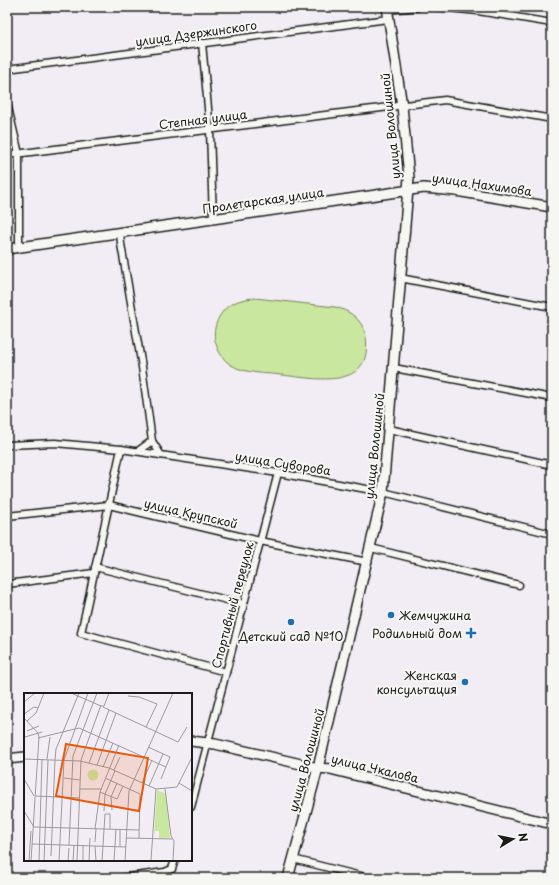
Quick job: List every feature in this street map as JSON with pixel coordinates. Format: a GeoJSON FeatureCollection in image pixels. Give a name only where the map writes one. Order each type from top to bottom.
{"type":"FeatureCollection","features":[{"type":"Feature","properties":{"kind":"street","name":"улица Дзержинского"},"geometry":{"type":"LineString","coordinates":[[7,69],[202,43],[418,7]]}},
{"type":"Feature","properties":{"kind":"street"},"geometry":{"type":"LineString","coordinates":[[438,7],[478,10],[552,23]]}},
{"type":"Feature","properties":{"kind":"street","name":"улица Волошиной"},"geometry":{"type":"LineString","coordinates":[[288,878],[318,768],[368,562],[383,492],[409,177],[402,106],[387,12]]}},
{"type":"Feature","properties":{"kind":"street"},"geometry":{"type":"LineString","coordinates":[[202,43],[210,130],[213,219]]}},
{"type":"Feature","properties":{"kind":"street","name":"Степная улица"},"geometry":{"type":"LineString","coordinates":[[7,156],[445,100],[552,119]]}},
{"type":"Feature","properties":{"kind":"street"},"geometry":{"type":"LineString","coordinates":[[7,103],[19,154],[19,247]]}},
{"type":"Feature","properties":{"kind":"street","name":"улица Нахимова"},"geometry":{"type":"LineString","coordinates":[[408,190],[424,188],[456,191],[552,207]]}},
{"type":"Feature","properties":{"kind":"street","name":"Пролетарская улица"},"geometry":{"type":"LineString","coordinates":[[7,249],[408,190]]}},
{"type":"Feature","properties":{"kind":"street"},"geometry":{"type":"LineString","coordinates":[[120,233],[142,367],[152,441],[162,455]]}},
{"type":"Feature","properties":{"kind":"street"},"geometry":{"type":"LineString","coordinates":[[400,278],[552,307]]}},
{"type":"Feature","properties":{"kind":"street"},"geometry":{"type":"LineString","coordinates":[[394,368],[552,398]]}},
{"type":"Feature","properties":{"kind":"street"},"geometry":{"type":"LineString","coordinates":[[389,429],[552,465]]}},
{"type":"Feature","properties":{"kind":"street"},"geometry":{"type":"LineString","coordinates":[[138,451],[152,441]]}},
{"type":"Feature","properties":{"kind":"street","name":"улица Суворова"},"geometry":{"type":"LineString","coordinates":[[7,445],[55,443],[121,449],[278,473],[383,492],[552,534]]}},
{"type":"Feature","properties":{"kind":"street"},"geometry":{"type":"LineString","coordinates":[[121,449],[81,633],[226,672]]}},
{"type":"Feature","properties":{"kind":"street","name":"Спортивный переулок"},"geometry":{"type":"LineString","coordinates":[[192,803],[209,743],[243,604],[278,473]]}},
{"type":"Feature","properties":{"kind":"street","name":"улица Крупской"},"geometry":{"type":"LineString","coordinates":[[7,516],[109,505],[260,541],[368,562]]}},
{"type":"Feature","properties":{"kind":"street"},"geometry":{"type":"LineString","coordinates":[[371,548],[519,585]]}},
{"type":"Feature","properties":{"kind":"street"},"geometry":{"type":"LineString","coordinates":[[7,584],[94,570],[243,604]]}},
{"type":"Feature","properties":{"kind":"street","name":"улица Чкалова"},"geometry":{"type":"LineString","coordinates":[[192,741],[209,743],[318,768],[330,769],[552,824]]}},
{"type":"Feature","properties":{"kind":"street"},"geometry":{"type":"LineString","coordinates":[[7,759],[24,757]]}},
{"type":"Feature","properties":{"kind":"street"},"geometry":{"type":"LineString","coordinates":[[293,859],[368,878]]}},
{"type":"Feature","properties":{"kind":"street"},"geometry":{"type":"LineString","coordinates":[[121,878],[165,872],[172,869],[175,861]]}},
{"type":"Feature","properties":{"kind":"green space"},"geometry":{"type":"Polygon","coordinates":[[[255,298],[335,307],[351,314],[359,321],[366,337],[366,354],[361,366],[351,374],[339,378],[325,379],[256,373],[231,365],[220,354],[216,344],[214,333],[217,321],[225,310],[235,302],[255,298]]]}},
{"type":"Feature","properties":{"kind":"place","name":"Жемчужина"},"geometry":{"type":"Point","coordinates":[391,615]}},
{"type":"Feature","properties":{"kind":"place","name":"Детский сад №10"},"geometry":{"type":"Point","coordinates":[291,622]}},
{"type":"Feature","properties":{"kind":"place","name":"Родильный дом"},"geometry":{"type":"Point","coordinates":[471,633]}},
{"type":"Feature","properties":{"kind":"place","name":"Женская консультация"},"geometry":{"type":"Point","coordinates":[465,682]}}]}
